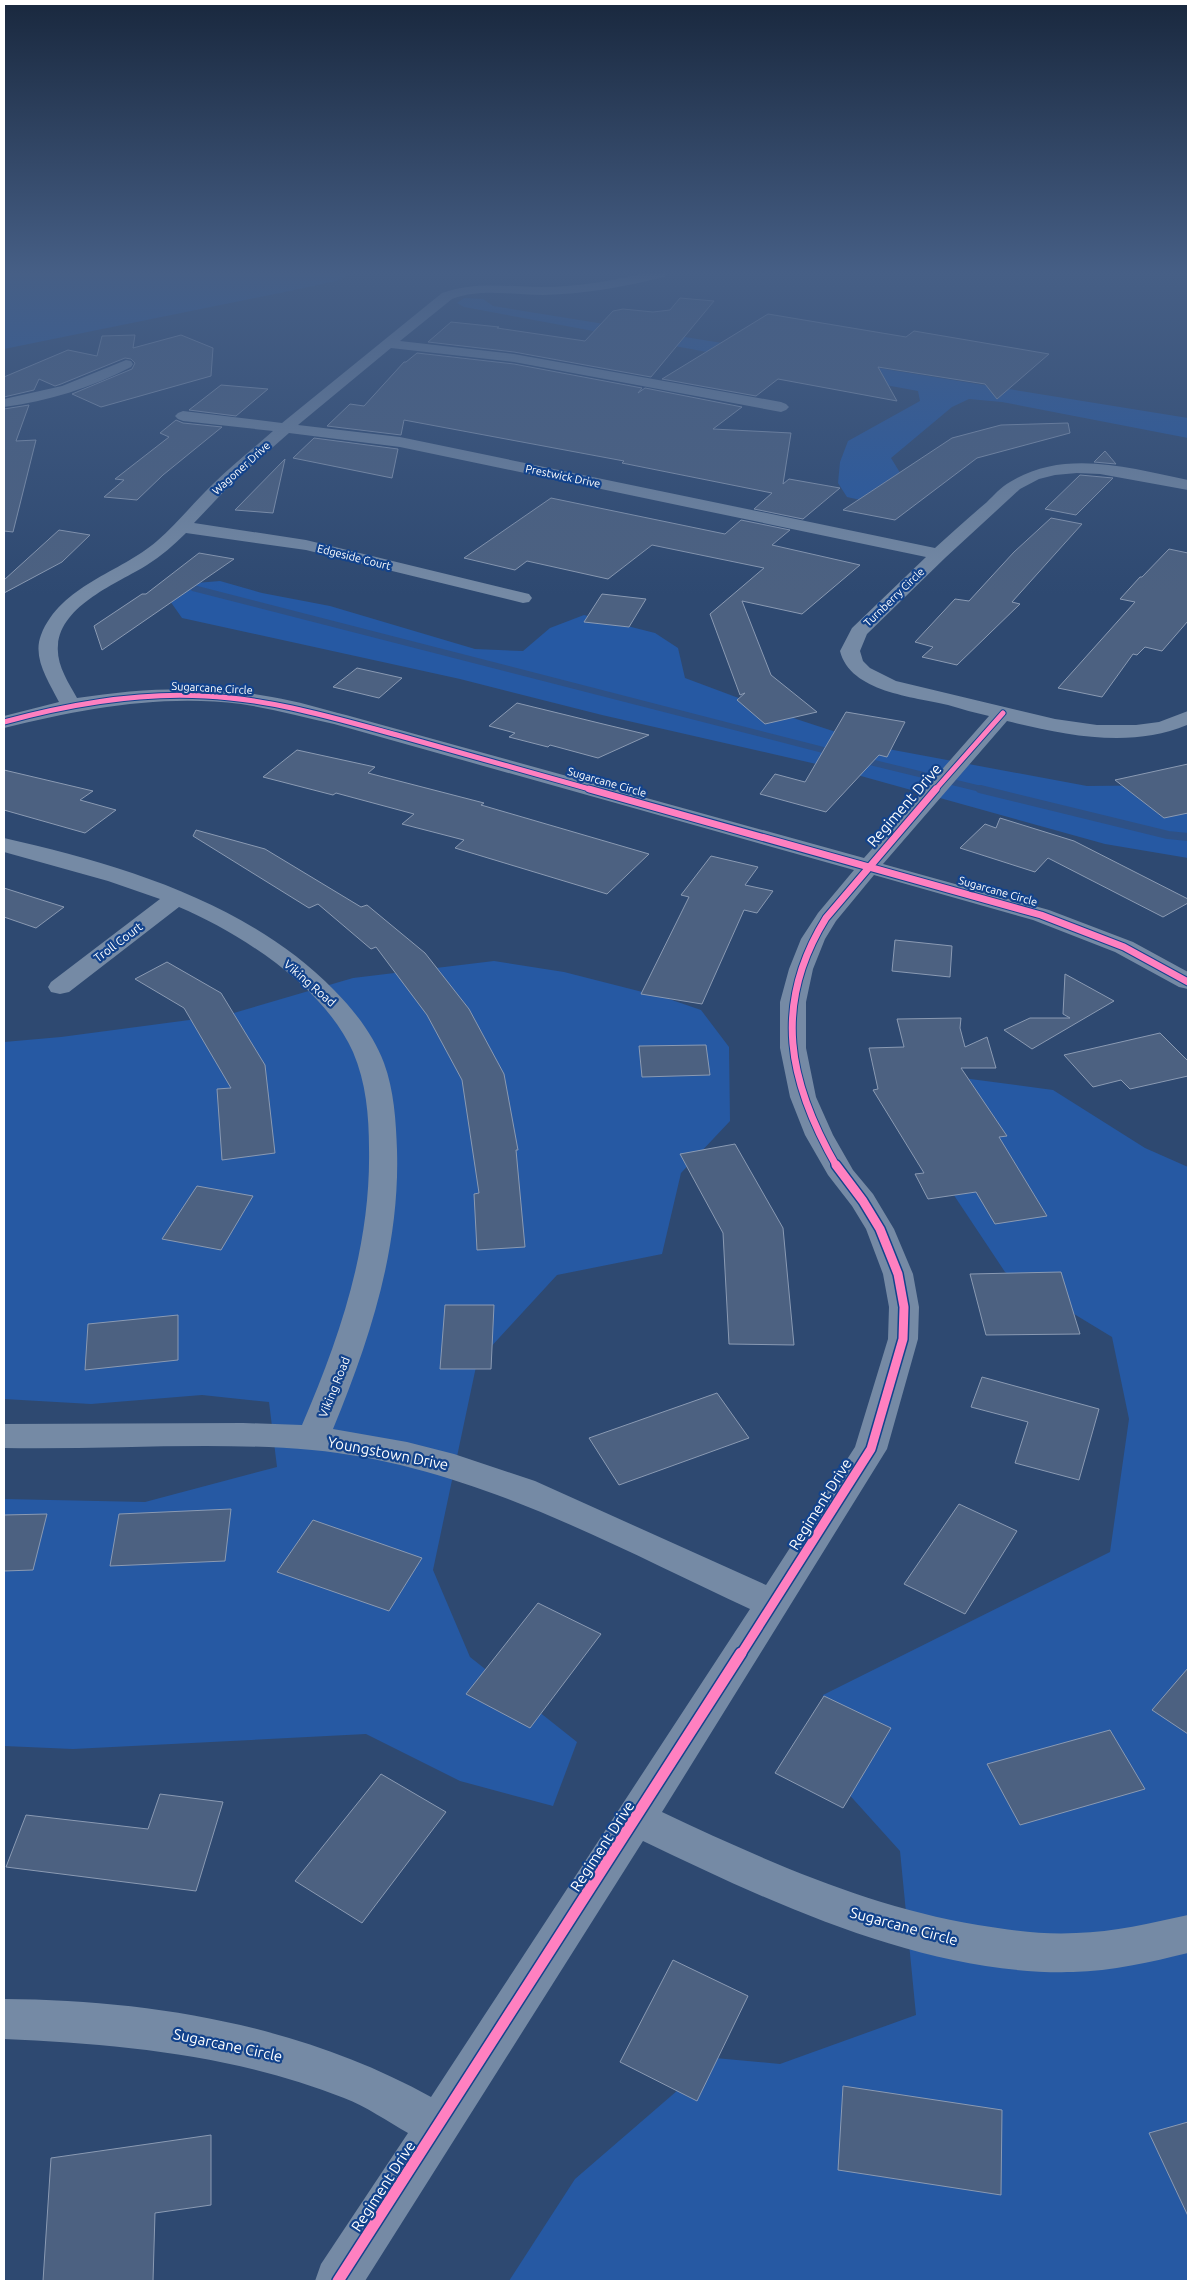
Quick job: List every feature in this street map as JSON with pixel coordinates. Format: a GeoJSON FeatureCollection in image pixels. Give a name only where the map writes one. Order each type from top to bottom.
{"type":"FeatureCollection","features":[{"type":"Feature","properties":{"kind":"street"},"geometry":{"type":"LineString","coordinates":[[4,403],[62,392],[94,381]]}},
{"type":"Feature","properties":{"kind":"street","name":"Wagoner Drive"},"geometry":{"type":"LineString","coordinates":[[71,706],[49,661],[48,648],[50,635],[67,611],[87,593],[154,552],[182,527],[213,493],[286,428],[345,381]]}},
{"type":"Feature","properties":{"kind":"street"},"geometry":{"type":"LineString","coordinates":[[638,381],[782,407]]}},
{"type":"Feature","properties":{"kind":"street","name":"Prestwick Drive"},"geometry":{"type":"LineString","coordinates":[[183,416],[400,442],[939,554]]}},
{"type":"Feature","properties":{"kind":"street","name":"Turnberry Circle"},"geometry":{"type":"LineString","coordinates":[[1188,485],[1102,469],[1077,468],[1044,473],[1026,479],[1014,486],[939,554],[859,632],[851,645],[851,658],[862,671],[882,682],[1002,713],[1071,728],[1112,732],[1150,729],[1175,723],[1188,716]]}},
{"type":"Feature","properties":{"kind":"street","name":"Edgeside Court"},"geometry":{"type":"LineString","coordinates":[[182,527],[306,545],[523,598]]}},
{"type":"Feature","properties":{"kind":"street","name":"Sugarcane Circle"},"geometry":{"type":"LineString","coordinates":[[4,722],[71,706],[104,701],[183,696],[243,699],[272,703],[349,722],[1041,915],[1092,932],[1155,962],[1188,982]]}},
{"type":"Feature","properties":{"kind":"street","name":"Regiment Drive"},"geometry":{"type":"LineString","coordinates":[[338,2281],[774,1604],[871,1449],[903,1339],[904,1307],[898,1274],[880,1229],[863,1201],[842,1175],[818,1135],[803,1097],[793,1048],[794,1002],[801,970],[813,939],[826,918],[1002,713]]}},
{"type":"Feature","properties":{"kind":"street","name":"Viking Road"},"geometry":{"type":"LineString","coordinates":[[4,845],[81,865],[176,898],[225,920],[270,949],[312,982],[345,1018],[361,1041],[375,1075],[380,1100],[385,1166],[381,1223],[369,1284],[344,1367],[313,1438]]}},
{"type":"Feature","properties":{"kind":"street","name":"Troll Court"},"geometry":{"type":"LineString","coordinates":[[60,987],[176,898]]}},
{"type":"Feature","properties":{"kind":"street","name":"Youngstown Drive"},"geometry":{"type":"LineString","coordinates":[[4,1436],[243,1435],[313,1438],[407,1454],[454,1466],[523,1490],[774,1604]]}},
{"type":"Feature","properties":{"kind":"street","name":"Sugarcane Circle"},"geometry":{"type":"LineString","coordinates":[[636,1819],[750,1872],[829,1904],[931,1936],[995,1948],[1059,1953],[1123,1949],[1188,1934]]}},
{"type":"Feature","properties":{"kind":"street","name":"Sugarcane Circle"},"geometry":{"type":"LineString","coordinates":[[4,2019],[67,2020],[196,2035],[289,2057],[350,2079],[439,2125]]}},
{"type":"Feature","properties":{"kind":"shaded area"},"geometry":{"type":"Polygon","coordinates":[[[862,381],[956,381],[1188,418],[1188,438],[1002,402],[969,399],[952,407],[891,458],[902,476],[874,503],[847,497],[838,483],[840,462],[848,441],[920,401],[918,391],[862,381]]]}},
{"type":"Feature","properties":{"kind":"shaded area"},"geometry":{"type":"Polygon","coordinates":[[[220,581],[262,593],[330,606],[475,649],[523,651],[550,628],[584,615],[655,633],[678,648],[685,678],[784,715],[888,749],[1087,786],[1188,785],[1188,858],[1105,844],[825,766],[602,715],[460,679],[182,618],[163,591],[172,585],[220,581]]]}},
{"type":"Feature","properties":{"kind":"shaded area"},"geometry":{"type":"Polygon","coordinates":[[[494,961],[564,972],[666,998],[701,1010],[729,1047],[730,1121],[681,1173],[662,1254],[557,1275],[477,1362],[433,1570],[470,1657],[577,1742],[553,1806],[460,1781],[366,1734],[73,1749],[4,1746],[4,1499],[145,1502],[277,1467],[269,1402],[202,1395],[91,1404],[4,1399],[4,1042],[61,1037],[227,1015],[353,978],[494,961]]]}},
{"type":"Feature","properties":{"kind":"shaded area"},"geometry":{"type":"Polygon","coordinates":[[[940,1075],[1053,1090],[1145,1148],[1188,1167],[1188,2281],[509,2281],[575,2179],[715,2058],[780,2064],[916,2015],[900,1851],[827,1770],[823,1695],[1110,1552],[1129,1419],[1112,1337],[1005,1272],[890,1099],[940,1075]]]}},
{"type":"Feature","properties":{"kind":"building"},"geometry":{"type":"Polygon","coordinates":[[[4,381],[38,381],[34,390],[4,397],[4,381]]]}},
{"type":"Feature","properties":{"kind":"building"},"geometry":{"type":"Polygon","coordinates":[[[43,381],[68,381],[55,386],[43,381]]]}},
{"type":"Feature","properties":{"kind":"building"},"geometry":{"type":"Polygon","coordinates":[[[104,381],[195,381],[101,407],[72,394],[104,381]]]}},
{"type":"Feature","properties":{"kind":"building"},"geometry":{"type":"Polygon","coordinates":[[[387,381],[603,381],[642,388],[638,393],[645,388],[742,407],[713,429],[791,433],[783,484],[789,479],[840,488],[803,519],[754,509],[772,493],[622,463],[624,461],[404,420],[401,435],[327,426],[350,404],[364,406],[387,381]]]}},
{"type":"Feature","properties":{"kind":"building"},"geometry":{"type":"Polygon","coordinates":[[[671,381],[776,381],[756,396],[671,381]]]}},
{"type":"Feature","properties":{"kind":"building"},"geometry":{"type":"Polygon","coordinates":[[[787,381],[886,381],[897,401],[787,381]]]}},
{"type":"Feature","properties":{"kind":"building"},"geometry":{"type":"Polygon","coordinates":[[[964,381],[1018,381],[997,399],[985,384],[964,381]]]}},
{"type":"Feature","properties":{"kind":"building"},"geometry":{"type":"Polygon","coordinates":[[[221,385],[268,389],[236,416],[189,410],[221,385]]]}},
{"type":"Feature","properties":{"kind":"building"},"geometry":{"type":"Polygon","coordinates":[[[29,405],[16,441],[36,440],[13,532],[4,531],[4,409],[29,405]]]}},
{"type":"Feature","properties":{"kind":"building"},"geometry":{"type":"Polygon","coordinates":[[[176,420],[183,423],[222,427],[163,475],[137,500],[104,497],[124,480],[115,479],[169,437],[160,433],[176,420]]]}},
{"type":"Feature","properties":{"kind":"building"},"geometry":{"type":"Polygon","coordinates":[[[1068,423],[1070,433],[977,458],[895,520],[843,510],[952,438],[1001,425],[1068,423]]]}},
{"type":"Feature","properties":{"kind":"building"},"geometry":{"type":"Polygon","coordinates":[[[314,438],[398,449],[392,478],[293,458],[314,438]]]}},
{"type":"Feature","properties":{"kind":"building"},"geometry":{"type":"Polygon","coordinates":[[[1105,451],[1116,464],[1094,462],[1105,451]]]}},
{"type":"Feature","properties":{"kind":"building"},"geometry":{"type":"Polygon","coordinates":[[[285,459],[273,513],[235,510],[285,459]]]}},
{"type":"Feature","properties":{"kind":"building"},"geometry":{"type":"Polygon","coordinates":[[[1080,475],[1113,478],[1076,515],[1045,509],[1080,475]]]}},
{"type":"Feature","properties":{"kind":"building"},"geometry":{"type":"Polygon","coordinates":[[[551,498],[725,534],[741,520],[790,530],[772,545],[860,565],[802,614],[742,601],[771,675],[817,712],[765,724],[737,700],[745,693],[740,695],[710,614],[764,568],[652,545],[608,579],[527,561],[515,570],[464,558],[551,498]]]}},
{"type":"Feature","properties":{"kind":"building"},"geometry":{"type":"Polygon","coordinates":[[[1051,518],[1082,524],[1012,602],[1020,604],[957,665],[922,657],[933,647],[915,642],[955,599],[969,601],[1014,552],[1051,518]]]}},
{"type":"Feature","properties":{"kind":"building"},"geometry":{"type":"Polygon","coordinates":[[[59,530],[90,535],[62,562],[4,593],[4,580],[59,530]]]}},
{"type":"Feature","properties":{"kind":"building"},"geometry":{"type":"Polygon","coordinates":[[[1169,549],[1188,553],[1188,621],[1162,651],[1145,647],[1137,655],[1133,654],[1102,697],[1058,688],[1135,602],[1120,599],[1169,549]]]}},
{"type":"Feature","properties":{"kind":"building"},"geometry":{"type":"Polygon","coordinates":[[[199,553],[234,559],[102,650],[94,626],[142,594],[146,594],[199,553]]]}},
{"type":"Feature","properties":{"kind":"building"},"geometry":{"type":"Polygon","coordinates":[[[602,594],[646,599],[629,627],[584,622],[602,594]]]}},
{"type":"Feature","properties":{"kind":"building"},"geometry":{"type":"Polygon","coordinates":[[[357,668],[402,678],[379,698],[333,687],[357,668]]]}},
{"type":"Feature","properties":{"kind":"building"},"geometry":{"type":"Polygon","coordinates":[[[517,703],[649,735],[598,758],[550,745],[548,747],[509,737],[515,733],[489,726],[517,703]]]}},
{"type":"Feature","properties":{"kind":"building"},"geometry":{"type":"Polygon","coordinates":[[[846,712],[905,722],[887,757],[879,755],[826,812],[760,794],[775,774],[805,782],[846,712]]]}},
{"type":"Feature","properties":{"kind":"building"},"geometry":{"type":"Polygon","coordinates":[[[297,750],[375,767],[368,773],[484,803],[481,805],[649,854],[607,894],[455,848],[464,840],[402,824],[414,814],[336,793],[333,795],[263,777],[297,750]]]}},
{"type":"Feature","properties":{"kind":"building"},"geometry":{"type":"Polygon","coordinates":[[[1188,764],[1188,813],[1164,818],[1115,780],[1188,764]]]}},
{"type":"Feature","properties":{"kind":"building"},"geometry":{"type":"Polygon","coordinates":[[[4,770],[93,791],[80,800],[116,810],[85,833],[4,810],[4,770]]]}},
{"type":"Feature","properties":{"kind":"building"},"geometry":{"type":"Polygon","coordinates":[[[1000,818],[1074,841],[1188,899],[1188,903],[1163,917],[1048,858],[1035,872],[960,848],[985,824],[996,828],[1000,818]]]}},
{"type":"Feature","properties":{"kind":"building"},"geometry":{"type":"Polygon","coordinates":[[[196,830],[265,849],[361,907],[367,905],[425,953],[469,1009],[504,1074],[518,1150],[516,1150],[525,1247],[477,1250],[474,1194],[479,1193],[462,1080],[427,1015],[376,947],[371,949],[318,904],[309,908],[193,836],[196,830]]]}},
{"type":"Feature","properties":{"kind":"building"},"geometry":{"type":"Polygon","coordinates":[[[711,856],[758,867],[745,885],[773,891],[757,913],[744,910],[702,1004],[641,994],[689,897],[681,895],[711,856]]]}},
{"type":"Feature","properties":{"kind":"building"},"geometry":{"type":"Polygon","coordinates":[[[4,888],[64,907],[36,928],[4,917],[4,888]]]}},
{"type":"Feature","properties":{"kind":"building"},"geometry":{"type":"Polygon","coordinates":[[[895,940],[952,946],[950,977],[892,971],[895,940]]]}},
{"type":"Feature","properties":{"kind":"building"},"geometry":{"type":"Polygon","coordinates":[[[167,962],[221,993],[265,1065],[275,1153],[222,1160],[217,1089],[231,1088],[184,1008],[135,979],[167,962]]]}},
{"type":"Feature","properties":{"kind":"building"},"geometry":{"type":"Polygon","coordinates":[[[1065,974],[1114,1001],[1032,1049],[1004,1030],[1030,1018],[1070,1018],[1063,1014],[1065,974]]]}},
{"type":"Feature","properties":{"kind":"building"},"geometry":{"type":"Polygon","coordinates":[[[961,1018],[960,1028],[965,1047],[987,1037],[996,1068],[961,1068],[1007,1136],[999,1137],[1047,1216],[995,1224],[976,1192],[928,1199],[915,1174],[924,1173],[873,1090],[878,1089],[869,1048],[904,1047],[897,1019],[961,1018]]]}},
{"type":"Feature","properties":{"kind":"building"},"geometry":{"type":"Polygon","coordinates":[[[1160,1033],[1188,1061],[1188,1076],[1130,1089],[1121,1080],[1093,1087],[1064,1055],[1160,1033]]]}},
{"type":"Feature","properties":{"kind":"building"},"geometry":{"type":"Polygon","coordinates":[[[706,1045],[710,1075],[642,1077],[639,1046],[706,1045]]]}},
{"type":"Feature","properties":{"kind":"building"},"geometry":{"type":"Polygon","coordinates":[[[735,1144],[783,1228],[794,1345],[729,1344],[723,1233],[680,1154],[735,1144]]]}},
{"type":"Feature","properties":{"kind":"building"},"geometry":{"type":"Polygon","coordinates":[[[197,1186],[253,1196],[221,1250],[162,1239],[197,1186]]]}},
{"type":"Feature","properties":{"kind":"building"},"geometry":{"type":"Polygon","coordinates":[[[1061,1272],[1080,1334],[986,1335],[970,1274],[1061,1272]]]}},
{"type":"Feature","properties":{"kind":"building"},"geometry":{"type":"Polygon","coordinates":[[[445,1305],[494,1305],[491,1369],[440,1369],[445,1305]]]}},
{"type":"Feature","properties":{"kind":"building"},"geometry":{"type":"Polygon","coordinates":[[[178,1315],[178,1360],[85,1370],[88,1324],[178,1315]]]}},
{"type":"Feature","properties":{"kind":"building"},"geometry":{"type":"Polygon","coordinates":[[[982,1377],[1099,1409],[1079,1480],[1015,1463],[1028,1422],[971,1407],[982,1377]]]}},
{"type":"Feature","properties":{"kind":"building"},"geometry":{"type":"Polygon","coordinates":[[[717,1393],[749,1438],[619,1485],[589,1438],[717,1393]]]}},
{"type":"Feature","properties":{"kind":"building"},"geometry":{"type":"Polygon","coordinates":[[[959,1504],[1017,1531],[965,1614],[904,1584],[959,1504]]]}},
{"type":"Feature","properties":{"kind":"building"},"geometry":{"type":"Polygon","coordinates":[[[231,1509],[225,1561],[110,1566],[119,1514],[231,1509]]]}},
{"type":"Feature","properties":{"kind":"building"},"geometry":{"type":"Polygon","coordinates":[[[47,1514],[33,1570],[4,1571],[4,1515],[47,1514]]]}},
{"type":"Feature","properties":{"kind":"building"},"geometry":{"type":"Polygon","coordinates":[[[313,1520],[422,1558],[389,1611],[277,1572],[313,1520]]]}},
{"type":"Feature","properties":{"kind":"building"},"geometry":{"type":"Polygon","coordinates":[[[538,1603],[601,1634],[530,1728],[466,1694],[538,1603]]]}},
{"type":"Feature","properties":{"kind":"building"},"geometry":{"type":"Polygon","coordinates":[[[1188,1668],[1188,1734],[1152,1710],[1188,1668]]]}},
{"type":"Feature","properties":{"kind":"building"},"geometry":{"type":"Polygon","coordinates":[[[824,1696],[891,1728],[843,1808],[775,1773],[824,1696]]]}},
{"type":"Feature","properties":{"kind":"building"},"geometry":{"type":"Polygon","coordinates":[[[1110,1730],[1145,1789],[1020,1825],[987,1764],[1110,1730]]]}},
{"type":"Feature","properties":{"kind":"building"},"geometry":{"type":"Polygon","coordinates":[[[381,1774],[446,1812],[362,1923],[295,1881],[381,1774]]]}},
{"type":"Feature","properties":{"kind":"building"},"geometry":{"type":"Polygon","coordinates":[[[160,1794],[223,1802],[196,1891],[6,1867],[26,1815],[148,1829],[160,1794]]]}},
{"type":"Feature","properties":{"kind":"building"},"geometry":{"type":"Polygon","coordinates":[[[673,1960],[748,1996],[697,2101],[620,2062],[673,1960]]]}},
{"type":"Feature","properties":{"kind":"building"},"geometry":{"type":"Polygon","coordinates":[[[843,2086],[1002,2110],[1001,2195],[838,2170],[843,2086]]]}},
{"type":"Feature","properties":{"kind":"building"},"geometry":{"type":"Polygon","coordinates":[[[1188,2122],[1188,2216],[1149,2133],[1188,2122]]]}},
{"type":"Feature","properties":{"kind":"building"},"geometry":{"type":"Polygon","coordinates":[[[211,2135],[211,2205],[155,2213],[153,2281],[43,2281],[51,2158],[211,2135]]]}},
{"type":"Feature","properties":{"kind":"waterway"},"geometry":{"type":"LineString","coordinates":[[193,588],[835,753]]}},
{"type":"Feature","properties":{"kind":"waterway"},"geometry":{"type":"LineString","coordinates":[[862,760],[985,790]]}},
{"type":"Feature","properties":{"kind":"waterway"},"geometry":{"type":"LineString","coordinates":[[980,789],[1168,835],[1188,837]]}},
{"type":"Feature","properties":{"kind":"cycle path"},"geometry":{"type":"LineString","coordinates":[[4,722],[69,706],[137,697],[205,696],[239,698],[272,703],[339,719],[1041,915],[1124,947],[1188,982]]}},
{"type":"Feature","properties":{"kind":"cycle path"},"geometry":{"type":"LineString","coordinates":[[338,2281],[636,1819],[871,1449],[903,1339],[904,1307],[898,1274],[880,1229],[863,1201],[842,1175],[819,1135],[803,1097],[793,1048],[793,1002],[801,969],[813,939],[826,918],[901,828],[1003,713]]}}]}
